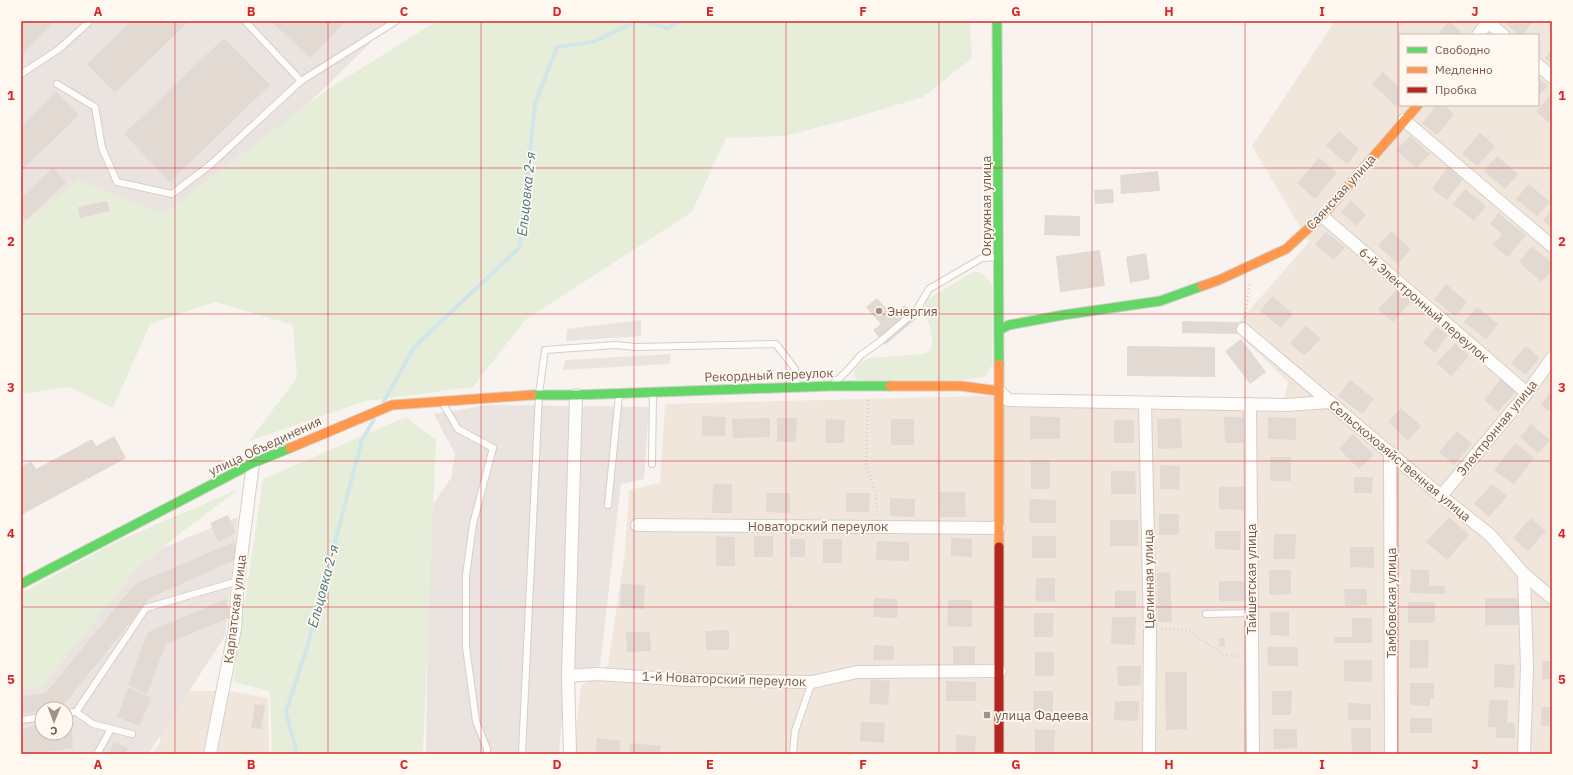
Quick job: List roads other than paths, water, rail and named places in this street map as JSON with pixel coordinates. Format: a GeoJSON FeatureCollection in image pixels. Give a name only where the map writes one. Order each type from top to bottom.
{"type":"FeatureCollection","features":[{"type":"Feature","properties":{"kind":"main road","name":"Окружная улица"},"geometry":{"type":"LineString","coordinates":[[997,21],[999,391]]}},
{"type":"Feature","properties":{"kind":"main road","name":"Саянская улица"},"geometry":{"type":"LineString","coordinates":[[999,330],[1009,325],[1063,315],[1160,301],[1219,280],[1286,249],[1322,216],[1417,106]]}},
{"type":"Feature","properties":{"kind":"main road","name":"Рекордный переулок"},"geometry":{"type":"LineString","coordinates":[[539,394],[831,386],[961,386],[999,391]]}},
{"type":"Feature","properties":{"kind":"main road"},"geometry":{"type":"LineString","coordinates":[[999,391],[999,754]]}},
{"type":"Feature","properties":{"kind":"main road","name":"улица Объединения"},"geometry":{"type":"LineString","coordinates":[[21,584],[253,463],[392,405],[539,394]]}},
{"type":"Feature","properties":{"kind":"street"},"geometry":{"type":"LineString","coordinates":[[1479,34],[1489,22],[1502,34]]}},
{"type":"Feature","properties":{"kind":"street"},"geometry":{"type":"LineString","coordinates":[[1539,66],[1552,77]]}},
{"type":"Feature","properties":{"kind":"street"},"geometry":{"type":"LineString","coordinates":[[1404,120],[1552,246]]}},
{"type":"Feature","properties":{"kind":"street","name":"6-й Электронный переулок"},"geometry":{"type":"LineString","coordinates":[[1322,216],[1527,393]]}},
{"type":"Feature","properties":{"kind":"street","name":"Сельскохозяйственная улица"},"geometry":{"type":"LineString","coordinates":[[1243,329],[1441,496],[1490,535],[1524,574],[1552,598]]}},
{"type":"Feature","properties":{"kind":"street","name":"Электронная улица"},"geometry":{"type":"LineString","coordinates":[[1441,496],[1527,393],[1552,358]]}},
{"type":"Feature","properties":{"kind":"street"},"geometry":{"type":"LineString","coordinates":[[999,391],[1008,400],[1145,404],[1286,405],[1330,402]]}},
{"type":"Feature","properties":{"kind":"street"},"geometry":{"type":"LineString","coordinates":[[570,754],[568,676],[576,394]]}},
{"type":"Feature","properties":{"kind":"street","name":"Целинная улица"},"geometry":{"type":"LineString","coordinates":[[1145,404],[1150,628],[1149,754]]}},
{"type":"Feature","properties":{"kind":"street","name":"Тайшетская улица"},"geometry":{"type":"LineString","coordinates":[[1250,404],[1253,754]]}},
{"type":"Feature","properties":{"kind":"street","name":"Тамбовская улица"},"geometry":{"type":"LineString","coordinates":[[1390,453],[1391,754]]}},
{"type":"Feature","properties":{"kind":"street","name":"Карпатская улица"},"geometry":{"type":"LineString","coordinates":[[210,754],[235,628],[238,581],[253,463]]}},
{"type":"Feature","properties":{"kind":"street","name":"Новаторский переулок"},"geometry":{"type":"LineString","coordinates":[[637,525],[999,528]]}},
{"type":"Feature","properties":{"kind":"street"},"geometry":{"type":"LineString","coordinates":[[1524,574],[1527,667],[1524,754]]}},
{"type":"Feature","properties":{"kind":"street","name":"1-й Новаторский переулок"},"geometry":{"type":"LineString","coordinates":[[568,676],[598,674],[688,680],[812,682],[857,672],[1000,671]]}},
{"type":"Feature","properties":{"kind":"lane"},"geometry":{"type":"LineString","coordinates":[[21,74],[59,49],[90,21]]}},
{"type":"Feature","properties":{"kind":"lane"},"geometry":{"type":"LineString","coordinates":[[245,21],[301,81]]}},
{"type":"Feature","properties":{"kind":"lane"},"geometry":{"type":"LineString","coordinates":[[57,84],[95,107],[102,148],[117,182],[172,194],[210,165],[301,81],[396,21]]}},
{"type":"Feature","properties":{"kind":"lane"},"geometry":{"type":"LineString","coordinates":[[831,386],[861,355],[878,343],[916,311],[929,289],[982,258],[999,256]]}},
{"type":"Feature","properties":{"kind":"lane"},"geometry":{"type":"LineString","coordinates":[[522,754],[539,394],[545,350],[615,345],[636,347],[776,344],[795,369],[798,387]]}},
{"type":"Feature","properties":{"kind":"lane"},"geometry":{"type":"LineString","coordinates":[[652,464],[653,392]]}},
{"type":"Feature","properties":{"kind":"lane"},"geometry":{"type":"LineString","coordinates":[[608,505],[619,393]]}},
{"type":"Feature","properties":{"kind":"lane"},"geometry":{"type":"LineString","coordinates":[[441,401],[458,428],[493,448],[473,524],[466,575],[466,647],[476,721],[487,749],[487,754]]}},
{"type":"Feature","properties":{"kind":"lane"},"geometry":{"type":"LineString","coordinates":[[132,734],[93,724],[76,712],[146,608],[238,581]]}},
{"type":"Feature","properties":{"kind":"lane"},"geometry":{"type":"LineString","coordinates":[[1206,614],[1251,613]]}},
{"type":"Feature","properties":{"kind":"lane"},"geometry":{"type":"LineString","coordinates":[[793,754],[795,730],[812,682]]}},
{"type":"Feature","properties":{"kind":"lane"},"geometry":{"type":"LineString","coordinates":[[21,720],[34,718]]}},
{"type":"Feature","properties":{"kind":"lane"},"geometry":{"type":"LineString","coordinates":[[98,754],[110,729]]}},
{"type":"Feature","properties":{"kind":"waterway","name":"Ельцовка 2-я"},"geometry":{"type":"LineString","coordinates":[[384,401],[415,346],[520,247],[535,104],[557,47],[593,42],[636,21]]}},
{"type":"Feature","properties":{"kind":"waterway","name":"Ельцовка 2-я"},"geometry":{"type":"LineString","coordinates":[[639,21],[668,28],[680,21]]}},
{"type":"Feature","properties":{"kind":"waterway","name":"Ельцовка 2-я"},"geometry":{"type":"LineString","coordinates":[[297,754],[286,712],[308,644],[362,440],[374,419]]}},
{"type":"Feature","properties":{"kind":"place","name":"Энергия"},"geometry":{"type":"Point","coordinates":[879,311]}},
{"type":"Feature","properties":{"kind":"place","name":"улица Фадеева"},"geometry":{"type":"Point","coordinates":[987,715]}}]}
